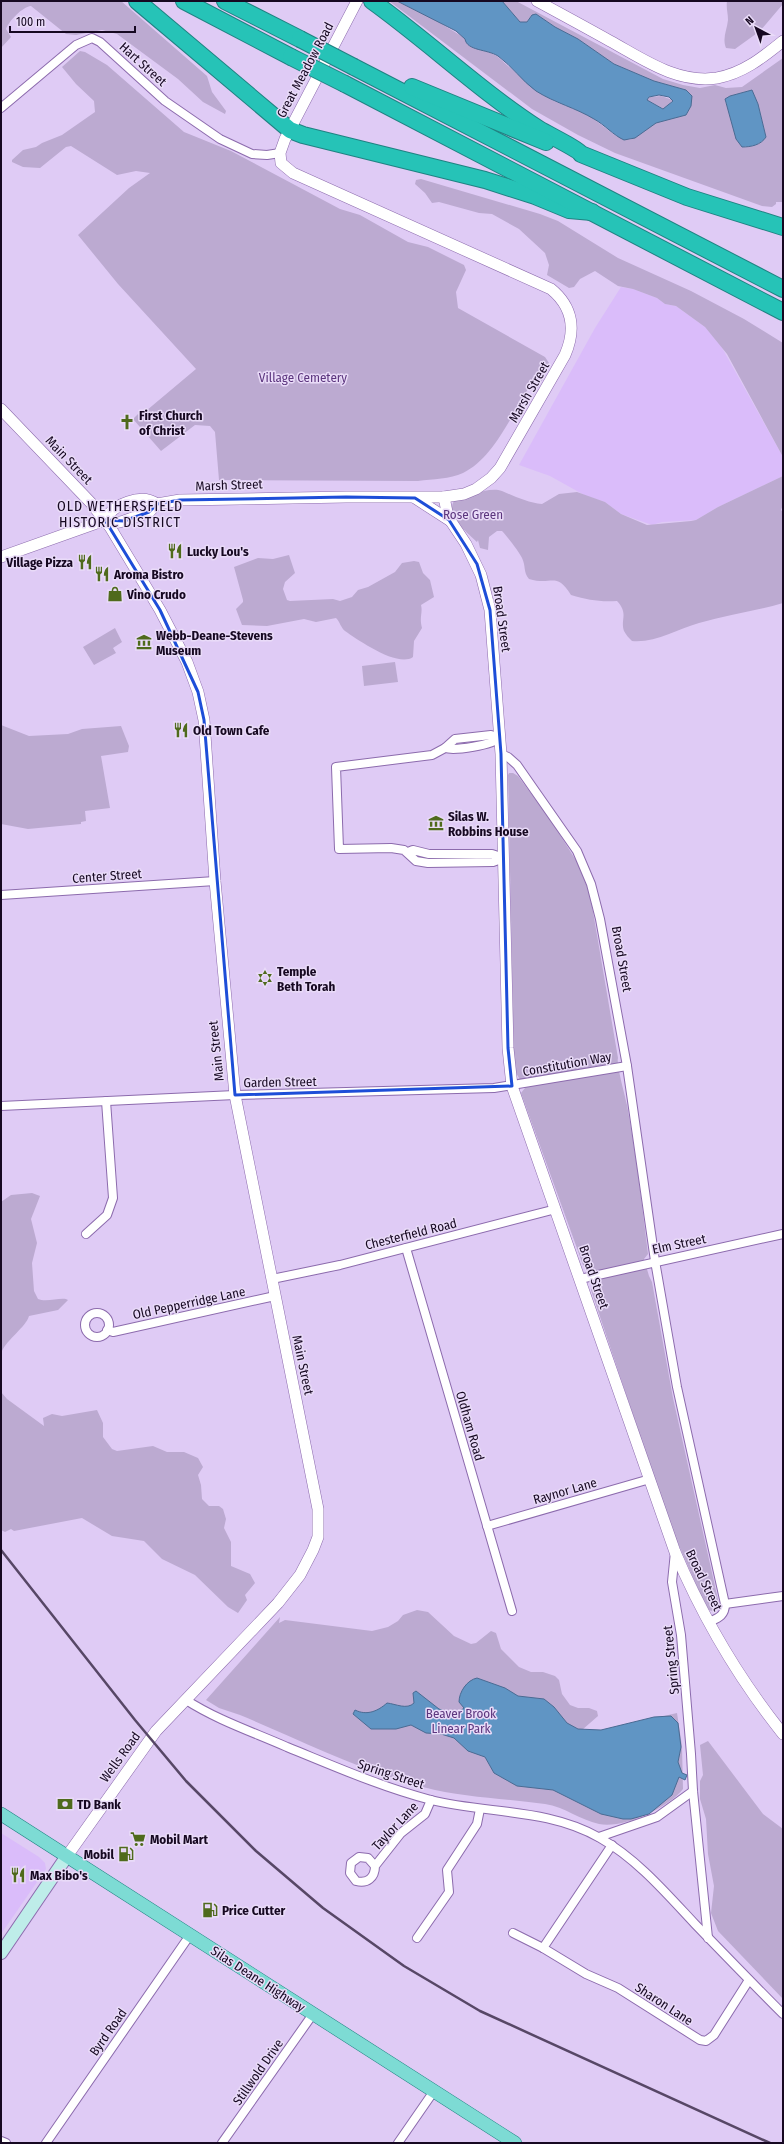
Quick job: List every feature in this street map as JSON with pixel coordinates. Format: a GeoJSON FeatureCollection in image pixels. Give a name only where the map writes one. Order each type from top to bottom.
{"type":"FeatureCollection","features":[{"type":"Feature","properties":{"kind":"highway"},"geometry":{"type":"LineString","coordinates":[[137,1],[290,130],[302,135],[492,182],[535,196],[569,210],[592,212]]}},
{"type":"Feature","properties":{"kind":"highway"},"geometry":{"type":"LineString","coordinates":[[184,1],[783,312]]}},
{"type":"Feature","properties":{"kind":"highway"},"geometry":{"type":"LineString","coordinates":[[225,1],[783,289]]}},
{"type":"Feature","properties":{"kind":"highway"},"geometry":{"type":"LineString","coordinates":[[372,1],[520,116],[551,137],[577,150],[581,154]]}},
{"type":"Feature","properties":{"kind":"highway"},"geometry":{"type":"LineString","coordinates":[[379,80],[399,82],[419,89],[573,153],[581,154],[687,197],[783,227]]}},
{"type":"Feature","properties":{"kind":"main road","name":"Silas Deane Highway"},"geometry":{"type":"LineString","coordinates":[[1,1814],[515,2143]]}},
{"type":"Feature","properties":{"kind":"main road","name":"Wells Road"},"geometry":{"type":"LineString","coordinates":[[1,1953],[67,1856]]}},
{"type":"Feature","properties":{"kind":"street","name":"Great Meadow Road"},"geometry":{"type":"LineString","coordinates":[[280,153],[290,130],[357,1]]}},
{"type":"Feature","properties":{"kind":"street"},"geometry":{"type":"LineString","coordinates":[[537,1],[656,66],[679,75],[692,78],[717,78],[744,69],[756,62],[783,40]]}},
{"type":"Feature","properties":{"kind":"street","name":"Hart Street"},"geometry":{"type":"LineString","coordinates":[[1,108],[76,45],[92,38],[100,42],[165,101],[220,139],[252,154],[267,156],[280,153]]}},
{"type":"Feature","properties":{"kind":"street","name":"Marsh Street"},"geometry":{"type":"LineString","coordinates":[[157,504],[147,499],[123,504],[111,511],[105,520],[115,523],[124,521],[149,512],[157,504],[180,500],[244,498],[415,498],[444,497],[464,494],[480,487],[493,476],[504,462],[565,355],[572,332],[571,319],[568,309],[557,294],[536,281],[289,171],[281,163],[280,153]]}},
{"type":"Feature","properties":{"kind":"street","name":"Main Street"},"geometry":{"type":"LineString","coordinates":[[1,409],[105,520],[134,564],[160,610],[187,662],[198,692],[204,720],[215,881],[235,1095],[316,1495],[318,1509],[318,1537],[307,1564],[290,1589],[186,1700]]}},
{"type":"Feature","properties":{"kind":"street","name":"Broad Street"},"geometry":{"type":"LineString","coordinates":[[444,497],[446,511],[472,554],[486,592],[492,627],[501,754],[508,1048],[512,1086],[675,1552],[709,1622],[722,1615],[725,1610],[725,1604],[677,1387],[655,1261],[626,1066],[600,919],[586,869],[567,836],[512,760],[501,754]]}},
{"type":"Feature","properties":{"kind":"street"},"geometry":{"type":"LineString","coordinates":[[415,498],[452,523]]}},
{"type":"Feature","properties":{"kind":"street"},"geometry":{"type":"LineString","coordinates":[[1,557],[105,520]]}},
{"type":"Feature","properties":{"kind":"street"},"geometry":{"type":"LineString","coordinates":[[500,738],[490,735],[455,739],[447,744],[446,748],[424,757],[336,767],[339,849],[391,848],[408,852],[413,850],[429,854],[492,854],[504,858]]}},
{"type":"Feature","properties":{"kind":"street","name":"Center Street"},"geometry":{"type":"LineString","coordinates":[[1,895],[215,881]]}},
{"type":"Feature","properties":{"kind":"street","name":"Constitution Way"},"geometry":{"type":"LineString","coordinates":[[512,1086],[626,1066]]}},
{"type":"Feature","properties":{"kind":"street","name":"Garden Street"},"geometry":{"type":"LineString","coordinates":[[1,1106],[235,1095],[481,1089],[512,1086]]}},
{"type":"Feature","properties":{"kind":"street"},"geometry":{"type":"LineString","coordinates":[[86,1234],[107,1215],[113,1198],[106,1101]]}},
{"type":"Feature","properties":{"kind":"street","name":"Chesterfield Road"},"geometry":{"type":"LineString","coordinates":[[272,1279],[340,1265],[556,1209]]}},
{"type":"Feature","properties":{"kind":"street","name":"Elm Street"},"geometry":{"type":"LineString","coordinates":[[580,1278],[783,1234]]}},
{"type":"Feature","properties":{"kind":"street","name":"Oldham Road"},"geometry":{"type":"LineString","coordinates":[[406,1248],[512,1611]]}},
{"type":"Feature","properties":{"kind":"street","name":"Old Pepperridge Lane"},"geometry":{"type":"LineString","coordinates":[[107,1330],[113,1332],[275,1296]]}},
{"type":"Feature","properties":{"kind":"street","name":"Raynor Lane"},"geometry":{"type":"LineString","coordinates":[[487,1526],[650,1479]]}},
{"type":"Feature","properties":{"kind":"street","name":"Spring Street"},"geometry":{"type":"LineString","coordinates":[[675,1552],[672,1565],[672,1582],[682,1642],[692,1754],[693,1790],[708,1938]]}},
{"type":"Feature","properties":{"kind":"street"},"geometry":{"type":"LineString","coordinates":[[725,1604],[783,1596]]}},
{"type":"Feature","properties":{"kind":"street"},"geometry":{"type":"LineString","coordinates":[[709,1622],[743,1681],[783,1734]]}},
{"type":"Feature","properties":{"kind":"street","name":"Spring Street"},"geometry":{"type":"LineString","coordinates":[[186,1700],[207,1712],[347,1772],[386,1787],[431,1800],[480,1809],[540,1816],[574,1826],[599,1837],[612,1845],[650,1877],[783,2014]]}},
{"type":"Feature","properties":{"kind":"street","name":"Wells Road"},"geometry":{"type":"LineString","coordinates":[[67,1856],[144,1746],[186,1700]]}},
{"type":"Feature","properties":{"kind":"street"},"geometry":{"type":"LineString","coordinates":[[599,1837],[657,1817],[693,1790]]}},
{"type":"Feature","properties":{"kind":"street","name":"Taylor Lane"},"geometry":{"type":"LineString","coordinates":[[375,1866],[401,1833],[424,1814],[431,1800]]}},
{"type":"Feature","properties":{"kind":"street"},"geometry":{"type":"LineString","coordinates":[[417,1938],[449,1892],[447,1870],[477,1824],[480,1809]]}},
{"type":"Feature","properties":{"kind":"street"},"geometry":{"type":"LineString","coordinates":[[544,1948],[612,1845]]}},
{"type":"Feature","properties":{"kind":"street","name":"Sharon Lane"},"geometry":{"type":"LineString","coordinates":[[513,1933],[544,1948],[586,1974],[622,1991],[700,2040],[706,2041],[714,2035],[749,1980]]}},
{"type":"Feature","properties":{"kind":"street","name":"Byrd Road"},"geometry":{"type":"LineString","coordinates":[[46,2143],[190,1935]]}},
{"type":"Feature","properties":{"kind":"street","name":"Stillwold Drive"},"geometry":{"type":"LineString","coordinates":[[222,2143],[313,2014]]}},
{"type":"Feature","properties":{"kind":"street"},"geometry":{"type":"LineString","coordinates":[[398,2143],[434,2091]]}},
{"type":"Feature","properties":{"kind":"street"},"geometry":{"type":"LineString","coordinates":[[1,2141],[6,2143]]}},
{"type":"Feature","properties":{"kind":"highlighted area"},"geometry":{"type":"Polygon","coordinates":[[[346,497],[415,498],[449,520],[477,564],[490,610],[501,754],[508,1048],[512,1086],[235,1095],[204,720],[198,692],[160,610],[105,520],[124,521],[149,512],[157,504],[180,500],[346,497]]]}},
{"type":"Feature","properties":{"kind":"shaded area"},"geometry":{"type":"Polygon","coordinates":[[[621,287],[633,289],[657,298],[665,304],[676,306],[705,327],[721,346],[783,457],[783,476],[718,507],[696,520],[662,522],[652,525],[621,514],[605,502],[586,496],[550,476],[519,465],[595,328],[621,287]]]}},
{"type":"Feature","properties":{"kind":"shaded area"},"geometry":{"type":"Polygon","coordinates":[[[1,1833],[39,1857],[45,1863],[46,1869],[1,1934],[1,1833]]]}},
{"type":"Feature","properties":{"kind":"green space"},"geometry":{"type":"Polygon","coordinates":[[[1,1],[121,1],[207,76],[212,92],[226,111],[225,114],[203,102],[178,79],[117,34],[102,30],[76,35],[66,34],[31,6],[27,7],[16,15],[10,22],[6,29],[11,37],[1,48],[1,1]]]}},
{"type":"Feature","properties":{"kind":"green space"},"geometry":{"type":"Polygon","coordinates":[[[389,1],[397,1],[425,14],[497,56],[535,90],[554,101],[590,116],[616,136],[628,140],[632,139],[655,123],[686,115],[691,106],[686,90],[654,81],[614,64],[578,39],[555,27],[538,15],[531,16],[527,22],[520,22],[502,1],[516,1],[663,79],[683,85],[700,88],[715,85],[726,88],[742,87],[783,58],[783,202],[776,202],[776,204],[772,207],[762,206],[615,153],[578,135],[532,109],[389,1]],[[752,90],[730,96],[725,101],[742,147],[756,145],[766,137],[758,104],[752,90]]]}},
{"type":"Feature","properties":{"kind":"green space"},"geometry":{"type":"Polygon","coordinates":[[[727,1],[783,1],[783,4],[760,31],[735,49],[726,48],[725,44],[728,20],[727,1]]]}},
{"type":"Feature","properties":{"kind":"green space","name":"Village Cemetery"},"geometry":{"type":"Polygon","coordinates":[[[80,51],[85,52],[107,65],[184,132],[231,151],[340,209],[360,215],[408,242],[428,247],[464,265],[466,270],[456,292],[458,308],[545,357],[549,363],[540,385],[533,392],[528,389],[508,424],[483,458],[474,466],[458,475],[447,478],[418,481],[219,480],[215,432],[210,426],[195,425],[161,451],[133,419],[138,414],[140,416],[196,369],[118,284],[78,235],[129,188],[150,173],[136,171],[117,175],[71,146],[66,147],[40,168],[23,167],[12,162],[12,160],[23,150],[36,147],[62,135],[95,112],[94,101],[76,84],[62,67],[80,51]]]}},
{"type":"Feature","properties":{"kind":"green space"},"geometry":{"type":"Polygon","coordinates":[[[661,96],[673,100],[664,109],[647,100],[650,97],[661,96]]]}},
{"type":"Feature","properties":{"kind":"green space"},"geometry":{"type":"Polygon","coordinates":[[[421,179],[540,214],[558,221],[618,258],[691,291],[744,319],[783,343],[783,457],[727,354],[705,327],[676,306],[665,304],[657,298],[633,289],[618,286],[595,271],[580,279],[574,287],[569,288],[547,275],[549,265],[545,253],[519,229],[492,214],[479,213],[439,202],[432,203],[425,193],[415,184],[416,180],[421,179]]]}},
{"type":"Feature","properties":{"kind":"green space","name":"Rose Green"},"geometry":{"type":"Polygon","coordinates":[[[783,476],[783,505],[781,510],[783,512],[783,603],[710,620],[658,638],[641,641],[632,641],[624,631],[623,609],[617,601],[599,601],[571,595],[561,583],[557,581],[537,581],[529,579],[521,556],[502,531],[497,531],[489,537],[488,550],[480,548],[478,540],[477,542],[463,529],[452,512],[454,501],[491,490],[502,491],[526,501],[542,504],[559,494],[577,492],[605,502],[621,514],[647,525],[691,521],[696,520],[718,507],[783,476]]]}},
{"type":"Feature","properties":{"kind":"green space"},"geometry":{"type":"Polygon","coordinates":[[[289,555],[295,573],[285,582],[283,589],[287,600],[290,601],[333,599],[340,601],[352,597],[358,590],[368,587],[395,572],[402,563],[414,561],[419,562],[423,573],[430,580],[434,597],[421,605],[422,628],[414,641],[413,657],[398,659],[378,652],[345,631],[336,618],[316,622],[304,619],[267,626],[242,625],[236,609],[243,602],[243,600],[234,567],[258,558],[273,559],[289,555]]]}},
{"type":"Feature","properties":{"kind":"green space"},"geometry":{"type":"Polygon","coordinates":[[[115,628],[122,642],[113,648],[116,653],[94,665],[83,647],[115,628]]]}},
{"type":"Feature","properties":{"kind":"green space"},"geometry":{"type":"Polygon","coordinates":[[[395,662],[398,682],[364,686],[362,666],[395,662]]]}},
{"type":"Feature","properties":{"kind":"green space"},"geometry":{"type":"Polygon","coordinates":[[[1,725],[29,736],[68,734],[82,729],[121,726],[129,746],[128,752],[101,756],[110,808],[85,811],[86,821],[81,822],[81,824],[28,829],[1,824],[1,725]]]}},
{"type":"Feature","properties":{"kind":"green space"},"geometry":{"type":"Polygon","coordinates":[[[509,773],[513,773],[518,776],[550,819],[577,862],[590,894],[618,1058],[618,1066],[627,1105],[636,1160],[648,1254],[644,1259],[652,1282],[673,1398],[719,1604],[715,1612],[709,1610],[702,1598],[670,1525],[591,1290],[594,1282],[590,1269],[583,1265],[521,1093],[525,1088],[516,1073],[514,1063],[509,773]]]}},
{"type":"Feature","properties":{"kind":"green space"},"geometry":{"type":"Polygon","coordinates":[[[32,1193],[40,1196],[31,1219],[37,1243],[32,1263],[34,1291],[38,1299],[68,1300],[58,1310],[29,1316],[7,1343],[1,1353],[1,1202],[11,1195],[32,1193]]]}},
{"type":"Feature","properties":{"kind":"green space"},"geometry":{"type":"Polygon","coordinates":[[[1,1392],[7,1399],[44,1426],[43,1418],[52,1414],[62,1416],[97,1410],[103,1423],[103,1437],[112,1449],[117,1451],[153,1446],[167,1452],[184,1452],[198,1458],[203,1467],[198,1475],[201,1485],[202,1499],[209,1506],[219,1506],[223,1509],[226,1519],[224,1528],[231,1542],[231,1566],[250,1574],[255,1583],[245,1595],[247,1600],[238,1613],[228,1607],[195,1575],[162,1559],[144,1541],[112,1536],[82,1518],[14,1531],[11,1529],[5,1532],[1,1530],[1,1392]]]}},
{"type":"Feature","properties":{"kind":"green space","name":"Beaver Brook Linear Park"},"geometry":{"type":"Polygon","coordinates":[[[417,1610],[428,1612],[454,1636],[471,1644],[476,1643],[491,1631],[496,1633],[501,1649],[519,1667],[531,1672],[543,1672],[555,1676],[559,1680],[562,1694],[570,1705],[597,1711],[598,1716],[582,1730],[586,1734],[677,1713],[682,1746],[683,1789],[667,1803],[644,1816],[609,1825],[599,1824],[545,1804],[438,1791],[399,1780],[330,1754],[240,1715],[219,1708],[206,1700],[280,1617],[279,1623],[285,1620],[372,1631],[388,1627],[398,1621],[403,1615],[417,1610]]]}},
{"type":"Feature","properties":{"kind":"green space"},"geometry":{"type":"Polygon","coordinates":[[[708,1741],[763,1814],[783,1829],[783,1999],[718,1931],[711,1913],[714,1886],[708,1854],[706,1819],[700,1799],[700,1781],[703,1775],[700,1745],[708,1741]]]}},
{"type":"Feature","properties":{"kind":"water"},"geometry":{"type":"Polygon","coordinates":[[[397,1],[502,1],[520,22],[527,22],[532,15],[536,14],[555,27],[578,39],[614,64],[654,81],[686,90],[692,96],[691,106],[686,115],[656,123],[635,138],[624,140],[598,121],[536,91],[498,56],[469,46],[465,39],[456,31],[397,1]],[[659,95],[649,97],[647,100],[663,109],[673,101],[669,97],[659,95]]]}},
{"type":"Feature","properties":{"kind":"water"},"geometry":{"type":"Polygon","coordinates":[[[752,90],[758,104],[766,137],[756,145],[742,147],[736,139],[725,99],[730,96],[752,90]]]}},
{"type":"Feature","properties":{"kind":"water"},"geometry":{"type":"Polygon","coordinates":[[[477,1678],[505,1688],[518,1696],[544,1699],[554,1707],[567,1723],[578,1729],[601,1730],[654,1717],[671,1716],[678,1723],[681,1747],[678,1762],[682,1773],[687,1775],[685,1780],[679,1777],[672,1795],[649,1814],[631,1819],[623,1819],[601,1814],[553,1790],[517,1786],[494,1773],[485,1757],[468,1751],[454,1738],[441,1734],[426,1733],[411,1725],[396,1729],[371,1729],[353,1714],[355,1710],[364,1713],[372,1712],[387,1703],[401,1706],[411,1705],[414,1703],[413,1693],[416,1691],[439,1709],[455,1715],[464,1708],[459,1702],[460,1694],[470,1681],[477,1678]]]}},
{"type":"Feature","properties":{"kind":"railway"},"geometry":{"type":"LineString","coordinates":[[1,1550],[135,1720],[186,1781],[256,1851],[323,1908],[404,1966],[480,2011],[770,2143]]}},
{"type":"Feature","properties":{"kind":"place","name":"First Church of Christ"},"geometry":{"type":"Point","coordinates":[127,422]}},
{"type":"Feature","properties":{"kind":"place","name":"Lucky Lou's"},"geometry":{"type":"Point","coordinates":[175,551]}},
{"type":"Feature","properties":{"kind":"place","name":"Village Pizza"},"geometry":{"type":"Point","coordinates":[85,562]}},
{"type":"Feature","properties":{"kind":"place","name":"Aroma Bistro"},"geometry":{"type":"Point","coordinates":[102,574]}},
{"type":"Feature","properties":{"kind":"place","name":"Vino Crudo"},"geometry":{"type":"Point","coordinates":[115,594]}},
{"type":"Feature","properties":{"kind":"place","name":"Webb-Deane-Stevens Museum"},"geometry":{"type":"Point","coordinates":[144,642]}},
{"type":"Feature","properties":{"kind":"place","name":"Old Town Cafe"},"geometry":{"type":"Point","coordinates":[181,730]}},
{"type":"Feature","properties":{"kind":"place","name":"Silas W. Robbins House"},"geometry":{"type":"Point","coordinates":[436,823]}},
{"type":"Feature","properties":{"kind":"place","name":"Temple Beth Torah"},"geometry":{"type":"Point","coordinates":[265,978]}},
{"type":"Feature","properties":{"kind":"place","name":"TD Bank"},"geometry":{"type":"Point","coordinates":[65,1804]}},
{"type":"Feature","properties":{"kind":"place","name":"Mobil Mart"},"geometry":{"type":"Point","coordinates":[138,1839]}},
{"type":"Feature","properties":{"kind":"place","name":"Mobil"},"geometry":{"type":"Point","coordinates":[126,1854]}},
{"type":"Feature","properties":{"kind":"place","name":"Max Bibo's"},"geometry":{"type":"Point","coordinates":[18,1875]}},
{"type":"Feature","properties":{"kind":"place","name":"Price Cutter"},"geometry":{"type":"Point","coordinates":[210,1910]}},
{"type":"Feature","properties":{"kind":"district","name":"OLD WETHERSFIELD HISTORIC DISTRICT"},"geometry":{"type":"Point","coordinates":[120,514]}}]}
